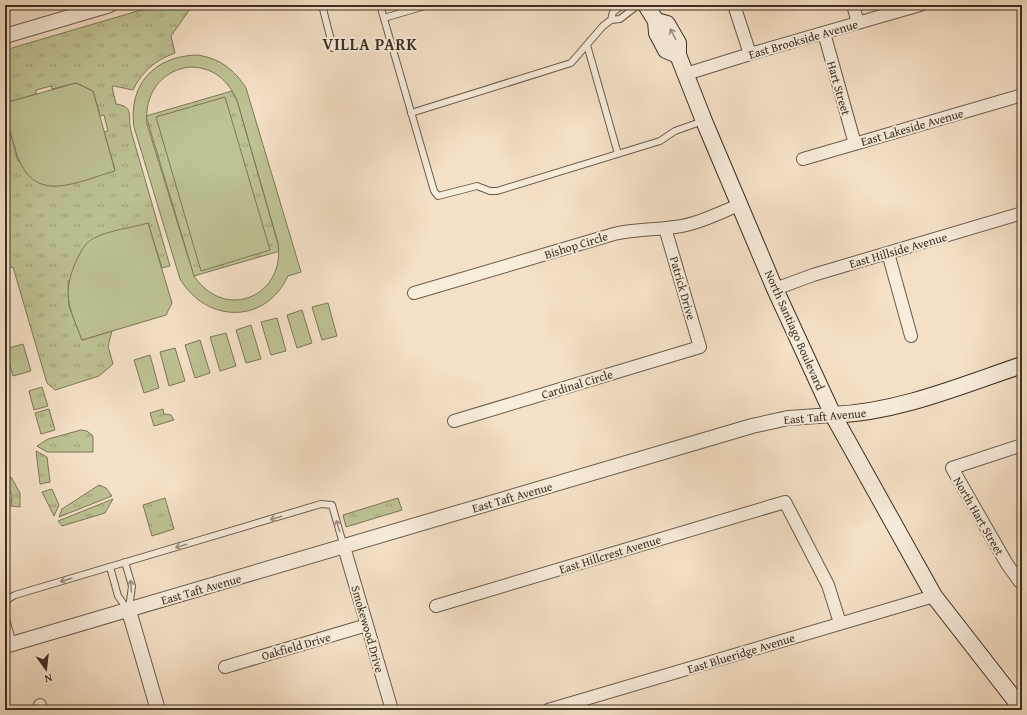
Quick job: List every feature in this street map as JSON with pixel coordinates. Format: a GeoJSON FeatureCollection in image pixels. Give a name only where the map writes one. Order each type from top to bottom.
{"type":"FeatureCollection","features":[{"type":"Feature","properties":{"kind":"main road","name":"North Santiago Boulevard"},"geometry":{"type":"LineString","coordinates":[[646,5],[656,21],[667,24],[678,43],[678,55],[704,121],[776,289],[833,415],[934,596],[1022,708]]}},
{"type":"Feature","properties":{"kind":"main road","name":"East Taft Avenue"},"geometry":{"type":"LineString","coordinates":[[833,415],[859,414],[896,407],[1022,366]]}},
{"type":"Feature","properties":{"kind":"street"},"geometry":{"type":"LineString","coordinates":[[5,36],[110,5]]}},
{"type":"Feature","properties":{"kind":"street"},"geometry":{"type":"LineString","coordinates":[[734,5],[750,54]]}},
{"type":"Feature","properties":{"kind":"street"},"geometry":{"type":"LineString","coordinates":[[853,5],[858,23]]}},
{"type":"Feature","properties":{"kind":"street","name":"East Brookside Avenue"},"geometry":{"type":"LineString","coordinates":[[686,74],[920,5]]}},
{"type":"Feature","properties":{"kind":"street","name":"Hart Street"},"geometry":{"type":"LineString","coordinates":[[824,33],[855,144]]}},
{"type":"Feature","properties":{"kind":"street","name":"East Lakeside Avenue"},"geometry":{"type":"LineString","coordinates":[[803,159],[1022,95]]}},
{"type":"Feature","properties":{"kind":"street","name":"Bishop Circle"},"geometry":{"type":"LineString","coordinates":[[414,293],[614,234],[640,229],[665,228],[696,222],[740,205]]}},
{"type":"Feature","properties":{"kind":"street","name":"East Hillside Avenue"},"geometry":{"type":"LineString","coordinates":[[776,289],[801,279],[1022,214]]}},
{"type":"Feature","properties":{"kind":"street","name":"Patrick Drive"},"geometry":{"type":"LineString","coordinates":[[665,228],[700,347]]}},
{"type":"Feature","properties":{"kind":"street"},"geometry":{"type":"LineString","coordinates":[[888,253],[911,336]]}},
{"type":"Feature","properties":{"kind":"street","name":"Cardinal Circle"},"geometry":{"type":"LineString","coordinates":[[454,421],[700,347]]}},
{"type":"Feature","properties":{"kind":"street","name":"East Taft Avenue"},"geometry":{"type":"LineString","coordinates":[[9,645],[129,611],[752,426],[788,418],[833,415]]}},
{"type":"Feature","properties":{"kind":"street","name":"North Hart Street"},"geometry":{"type":"LineString","coordinates":[[1021,581],[1007,564],[952,468],[1022,445]]}},
{"type":"Feature","properties":{"kind":"street","name":"East Hillcrest Avenue"},"geometry":{"type":"LineString","coordinates":[[436,606],[784,502],[828,586],[840,623]]}},
{"type":"Feature","properties":{"kind":"street","name":"Smokewood Drive"},"geometry":{"type":"LineString","coordinates":[[344,547],[392,710]]}},
{"type":"Feature","properties":{"kind":"street","name":"East Blueridge Avenue"},"geometry":{"type":"LineString","coordinates":[[548,710],[934,596]]}},
{"type":"Feature","properties":{"kind":"street"},"geometry":{"type":"LineString","coordinates":[[129,611],[158,710]]}},
{"type":"Feature","properties":{"kind":"street","name":"Oakfield Drive"},"geometry":{"type":"LineString","coordinates":[[225,667],[367,625]]}},
{"type":"Feature","properties":{"kind":"lane"},"geometry":{"type":"LineString","coordinates":[[322,5],[334,48]]}},
{"type":"Feature","properties":{"kind":"lane"},"geometry":{"type":"LineString","coordinates":[[380,5],[434,191],[438,196],[478,186],[490,191],[497,191],[660,141],[675,132],[704,121]]}},
{"type":"Feature","properties":{"kind":"lane"},"geometry":{"type":"LineString","coordinates":[[384,18],[428,5]]}},
{"type":"Feature","properties":{"kind":"lane"},"geometry":{"type":"LineString","coordinates":[[411,113],[571,63],[611,20],[613,12],[623,5]]}},
{"type":"Feature","properties":{"kind":"lane"},"geometry":{"type":"LineString","coordinates":[[611,20],[620,19],[638,5]]}},
{"type":"Feature","properties":{"kind":"lane"},"geometry":{"type":"LineString","coordinates":[[587,45],[618,154]]}},
{"type":"Feature","properties":{"kind":"lane"},"geometry":{"type":"LineString","coordinates":[[5,605],[8,599],[15,595],[320,504],[332,505],[344,547]]}},
{"type":"Feature","properties":{"kind":"lane"},"geometry":{"type":"LineString","coordinates":[[125,562],[132,586],[129,611]]}},
{"type":"Feature","properties":{"kind":"lane"},"geometry":{"type":"LineString","coordinates":[[110,567],[118,596],[129,611]]}},
{"type":"Feature","properties":{"kind":"lane"},"geometry":{"type":"LineString","coordinates":[[5,615],[9,645]]}},
{"type":"Feature","properties":{"kind":"green space"},"geometry":{"type":"Polygon","coordinates":[[[158,5],[205,5],[190,9],[171,36],[175,53],[150,67],[141,77],[133,90],[114,86],[112,87],[116,104],[126,107],[129,113],[131,131],[170,266],[162,268],[148,223],[68,281],[69,306],[82,340],[112,331],[108,346],[113,364],[99,376],[55,390],[47,383],[13,267],[5,269],[5,112],[18,161],[115,170],[104,132],[108,131],[104,115],[100,116],[93,91],[76,83],[52,89],[51,86],[36,90],[36,94],[5,103],[5,50],[158,5]]]}},
{"type":"Feature","properties":{"kind":"green space"},"geometry":{"type":"Polygon","coordinates":[[[197,55],[205,56],[219,62],[231,70],[246,88],[301,272],[288,276],[278,292],[266,303],[251,310],[236,312],[220,310],[205,304],[191,294],[180,279],[134,127],[133,112],[135,98],[140,86],[147,76],[157,67],[168,61],[197,55]],[[189,67],[179,69],[162,79],[151,94],[148,103],[147,124],[194,276],[207,290],[222,298],[237,300],[251,297],[263,289],[273,277],[278,261],[278,243],[237,100],[224,80],[212,72],[189,67]]]}},
{"type":"Feature","properties":{"kind":"green space"},"geometry":{"type":"Polygon","coordinates":[[[76,83],[93,91],[115,171],[67,185],[54,186],[41,184],[30,177],[21,164],[8,124],[5,103],[76,83]]]}},
{"type":"Feature","properties":{"kind":"green space"},"geometry":{"type":"Polygon","coordinates":[[[232,91],[237,100],[280,251],[194,276],[146,116],[232,91]]]}},
{"type":"Feature","properties":{"kind":"green space"},"geometry":{"type":"Polygon","coordinates":[[[225,97],[270,250],[201,271],[156,117],[225,97]]]}},
{"type":"Feature","properties":{"kind":"green space"},"geometry":{"type":"Polygon","coordinates":[[[148,223],[172,303],[166,315],[82,340],[70,309],[68,291],[72,271],[80,253],[86,244],[100,235],[148,223]]]}},
{"type":"Feature","properties":{"kind":"green space"},"geometry":{"type":"Polygon","coordinates":[[[328,303],[337,336],[322,340],[312,307],[328,303]]]}},
{"type":"Feature","properties":{"kind":"green space"},"geometry":{"type":"Polygon","coordinates":[[[302,310],[312,343],[297,348],[287,315],[302,310]]]}},
{"type":"Feature","properties":{"kind":"green space"},"geometry":{"type":"Polygon","coordinates":[[[277,318],[286,351],[271,355],[261,322],[277,318]]]}},
{"type":"Feature","properties":{"kind":"green space"},"geometry":{"type":"Polygon","coordinates":[[[251,325],[261,359],[246,363],[236,330],[251,325]]]}},
{"type":"Feature","properties":{"kind":"green space"},"geometry":{"type":"Polygon","coordinates":[[[226,333],[236,366],[220,371],[210,337],[226,333]]]}},
{"type":"Feature","properties":{"kind":"green space"},"geometry":{"type":"Polygon","coordinates":[[[200,340],[210,373],[195,378],[185,345],[200,340]]]}},
{"type":"Feature","properties":{"kind":"green space"},"geometry":{"type":"Polygon","coordinates":[[[23,344],[31,371],[13,376],[5,349],[23,344]]]}},
{"type":"Feature","properties":{"kind":"green space"},"geometry":{"type":"Polygon","coordinates":[[[175,348],[185,381],[169,386],[160,352],[175,348]]]}},
{"type":"Feature","properties":{"kind":"green space"},"geometry":{"type":"Polygon","coordinates":[[[150,355],[159,388],[144,393],[134,360],[150,355]]]}},
{"type":"Feature","properties":{"kind":"green space"},"geometry":{"type":"Polygon","coordinates":[[[42,387],[48,406],[34,410],[29,391],[42,387]]]}},
{"type":"Feature","properties":{"kind":"green space"},"geometry":{"type":"Polygon","coordinates":[[[49,409],[55,430],[41,434],[35,413],[49,409]]]}},
{"type":"Feature","properties":{"kind":"green space"},"geometry":{"type":"Polygon","coordinates":[[[163,409],[164,414],[171,415],[174,420],[154,426],[150,413],[163,409]]]}},
{"type":"Feature","properties":{"kind":"green space"},"geometry":{"type":"Polygon","coordinates":[[[81,430],[87,431],[93,436],[93,452],[47,452],[37,446],[48,439],[81,430]]]}},
{"type":"Feature","properties":{"kind":"green space"},"geometry":{"type":"Polygon","coordinates":[[[36,451],[47,457],[50,482],[40,484],[36,451]]]}},
{"type":"Feature","properties":{"kind":"green space"},"geometry":{"type":"Polygon","coordinates":[[[11,477],[20,493],[20,507],[11,506],[12,495],[5,484],[11,477]]]}},
{"type":"Feature","properties":{"kind":"green space"},"geometry":{"type":"Polygon","coordinates":[[[99,485],[106,488],[112,496],[59,517],[62,509],[99,485]]]}},
{"type":"Feature","properties":{"kind":"green space"},"geometry":{"type":"Polygon","coordinates":[[[52,489],[59,505],[54,516],[42,492],[52,489]]]}},
{"type":"Feature","properties":{"kind":"green space"},"geometry":{"type":"Polygon","coordinates":[[[165,498],[174,529],[152,536],[143,505],[165,498]]]}},
{"type":"Feature","properties":{"kind":"green space"},"geometry":{"type":"Polygon","coordinates":[[[398,498],[402,510],[346,527],[343,515],[398,498]]]}},
{"type":"Feature","properties":{"kind":"green space"},"geometry":{"type":"Polygon","coordinates":[[[113,499],[105,513],[62,526],[58,521],[113,499]]]}},
{"type":"Feature","properties":{"kind":"district","name":"VILLA PARK"},"geometry":{"type":"Point","coordinates":[370,44]}}]}
